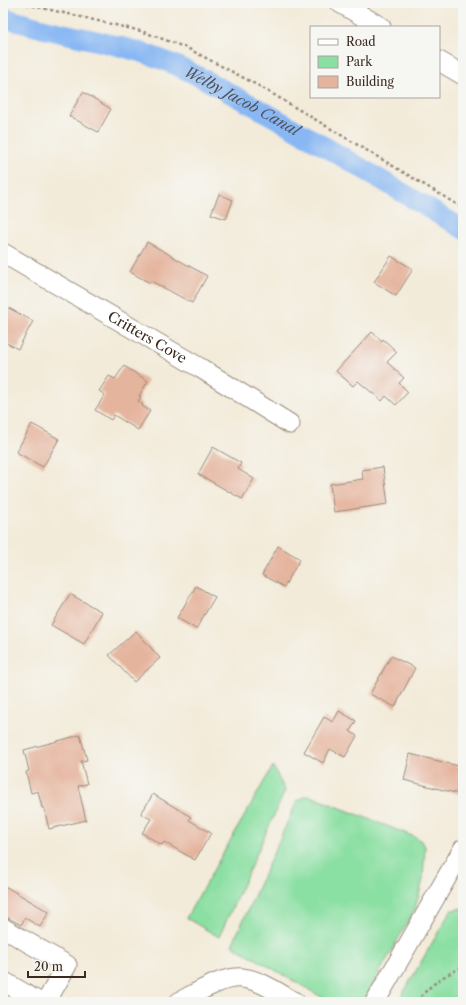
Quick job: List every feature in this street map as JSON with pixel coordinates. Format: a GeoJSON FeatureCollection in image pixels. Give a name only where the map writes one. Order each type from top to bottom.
{"type":"FeatureCollection","features":[{"type":"Feature","properties":{"kind":"street"},"geometry":{"type":"LineString","coordinates":[[340,3],[379,26]]}},
{"type":"Feature","properties":{"kind":"street"},"geometry":{"type":"LineString","coordinates":[[440,62],[463,75]]}},
{"type":"Feature","properties":{"kind":"street","name":"Critters Cove"},"geometry":{"type":"LineString","coordinates":[[3,254],[202,369],[290,424]]}},
{"type":"Feature","properties":{"kind":"street"},"geometry":{"type":"LineString","coordinates":[[375,1002],[463,849]]}},
{"type":"Feature","properties":{"kind":"street"},"geometry":{"type":"LineString","coordinates":[[3,928],[67,965],[49,1000],[3,981]]}},
{"type":"Feature","properties":{"kind":"street"},"geometry":{"type":"LineString","coordinates":[[179,1002],[221,981],[231,978],[242,978],[258,982],[295,1002]]}},
{"type":"Feature","properties":{"kind":"path"},"geometry":{"type":"LineString","coordinates":[[21,3],[141,31],[187,48],[261,87],[463,208]]}},
{"type":"Feature","properties":{"kind":"path"},"geometry":{"type":"LineString","coordinates":[[417,1002],[431,986],[440,979],[463,967]]}},
{"type":"Feature","properties":{"kind":"green space"},"geometry":{"type":"Polygon","coordinates":[[[273,766],[285,791],[219,937],[186,918],[273,766]]]}},
{"type":"Feature","properties":{"kind":"green space"},"geometry":{"type":"Polygon","coordinates":[[[306,796],[310,796],[415,837],[425,846],[423,880],[415,909],[363,1002],[330,1002],[232,945],[297,801],[306,796]]]}},
{"type":"Feature","properties":{"kind":"green space"},"geometry":{"type":"Polygon","coordinates":[[[463,908],[463,1002],[398,1002],[451,910],[463,908]]]}},
{"type":"Feature","properties":{"kind":"building"},"geometry":{"type":"Polygon","coordinates":[[[83,92],[111,109],[98,132],[69,116],[83,92]]]}},
{"type":"Feature","properties":{"kind":"building"},"geometry":{"type":"Polygon","coordinates":[[[219,194],[233,200],[226,219],[211,214],[219,194]]]}},
{"type":"Feature","properties":{"kind":"building"},"geometry":{"type":"Polygon","coordinates":[[[147,242],[207,276],[192,303],[151,281],[150,283],[130,272],[147,242]]]}},
{"type":"Feature","properties":{"kind":"building"},"geometry":{"type":"Polygon","coordinates":[[[391,256],[413,269],[396,296],[374,282],[391,256]]]}},
{"type":"Feature","properties":{"kind":"building"},"geometry":{"type":"Polygon","coordinates":[[[3,305],[33,321],[18,349],[3,341],[3,305]]]}},
{"type":"Feature","properties":{"kind":"building"},"geometry":{"type":"Polygon","coordinates":[[[372,332],[382,341],[383,339],[397,352],[387,362],[404,378],[399,383],[408,392],[396,405],[386,396],[382,401],[358,381],[353,386],[336,371],[372,332]]]}},
{"type":"Feature","properties":{"kind":"building"},"geometry":{"type":"Polygon","coordinates":[[[124,366],[148,381],[139,396],[141,397],[138,401],[143,405],[142,406],[150,411],[138,430],[114,415],[111,420],[95,410],[105,395],[99,391],[109,376],[115,379],[124,366]]]}},
{"type":"Feature","properties":{"kind":"building"},"geometry":{"type":"Polygon","coordinates":[[[32,424],[59,439],[43,467],[16,452],[32,424]]]}},
{"type":"Feature","properties":{"kind":"building"},"geometry":{"type":"Polygon","coordinates":[[[213,447],[241,463],[238,469],[254,479],[242,499],[198,474],[213,447]]]}},
{"type":"Feature","properties":{"kind":"building"},"geometry":{"type":"Polygon","coordinates":[[[383,467],[388,504],[334,512],[330,484],[363,479],[362,470],[383,467]]]}},
{"type":"Feature","properties":{"kind":"building"},"geometry":{"type":"Polygon","coordinates":[[[278,546],[300,559],[284,587],[262,575],[278,546]]]}},
{"type":"Feature","properties":{"kind":"building"},"geometry":{"type":"Polygon","coordinates":[[[196,586],[215,597],[196,629],[177,618],[196,586]]]}},
{"type":"Feature","properties":{"kind":"building"},"geometry":{"type":"Polygon","coordinates":[[[70,594],[102,612],[84,644],[51,625],[70,594]]]}},
{"type":"Feature","properties":{"kind":"building"},"geometry":{"type":"Polygon","coordinates":[[[136,631],[160,658],[134,682],[109,655],[136,631]]]}},
{"type":"Feature","properties":{"kind":"building"},"geometry":{"type":"Polygon","coordinates":[[[391,656],[415,668],[395,707],[370,694],[391,656]]]}},
{"type":"Feature","properties":{"kind":"building"},"geometry":{"type":"Polygon","coordinates":[[[339,711],[356,721],[350,731],[357,736],[345,757],[330,749],[323,763],[304,752],[324,717],[333,722],[339,711]]]}},
{"type":"Feature","properties":{"kind":"building"},"geometry":{"type":"Polygon","coordinates":[[[80,735],[87,760],[81,761],[87,784],[78,786],[86,820],[49,829],[38,791],[31,793],[26,772],[29,771],[24,750],[80,735]]]}},
{"type":"Feature","properties":{"kind":"building"},"geometry":{"type":"Polygon","coordinates":[[[410,754],[463,767],[463,795],[404,780],[410,754]]]}},
{"type":"Feature","properties":{"kind":"building"},"geometry":{"type":"Polygon","coordinates":[[[153,794],[191,817],[189,820],[211,833],[195,860],[164,842],[162,845],[142,833],[151,819],[141,814],[153,794]]]}},
{"type":"Feature","properties":{"kind":"building"},"geometry":{"type":"Polygon","coordinates":[[[3,885],[49,912],[40,927],[25,918],[21,925],[3,915],[3,885]]]}},
{"type":"Feature","properties":{"kind":"waterway","name":"Welby Jacob Canal"},"geometry":{"type":"LineString","coordinates":[[3,17],[40,28],[133,50],[178,66],[279,120],[463,229]]}}]}
